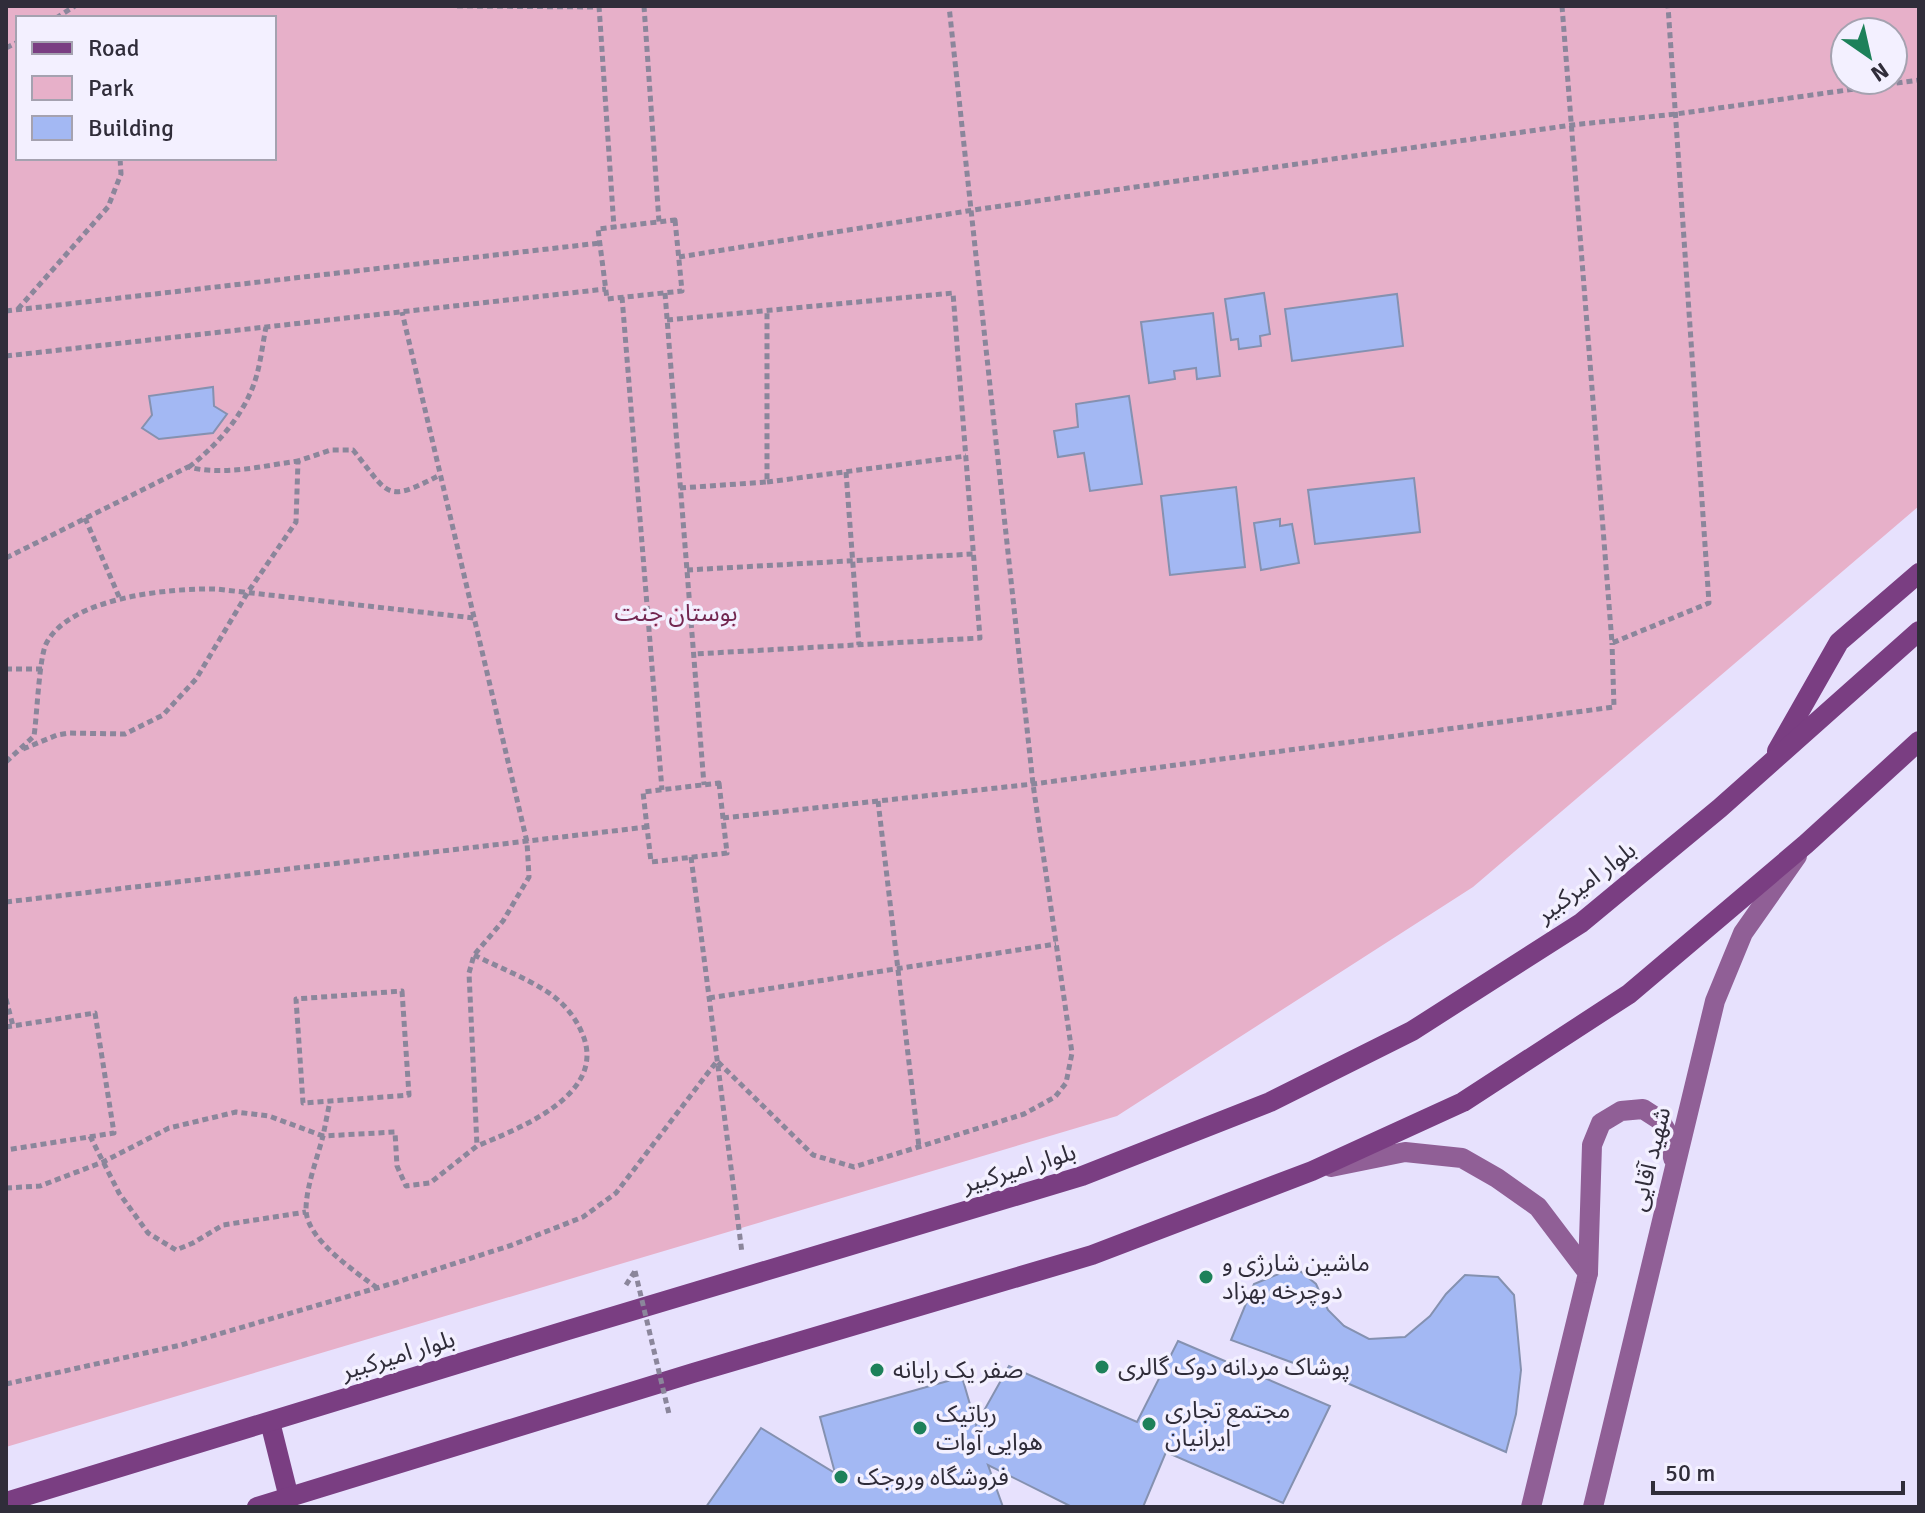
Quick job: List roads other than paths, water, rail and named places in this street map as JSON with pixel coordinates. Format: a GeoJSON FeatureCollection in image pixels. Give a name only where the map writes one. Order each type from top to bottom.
{"type":"FeatureCollection","features":[{"type":"Feature","properties":{"kind":"main road"},"geometry":{"type":"LineString","coordinates":[[1771,762],[1839,642],[1919,573]]}},
{"type":"Feature","properties":{"kind":"main road","name":"بلوار امیرکبیر"},"geometry":{"type":"LineString","coordinates":[[6,1502],[1082,1176],[1284,1095],[1412,1031],[1581,923],[1720,808],[1919,631]]}},
{"type":"Feature","properties":{"kind":"main road"},"geometry":{"type":"LineString","coordinates":[[257,1507],[709,1368],[1092,1255],[1312,1171],[1463,1102],[1629,994],[1806,844],[1919,741]]}},
{"type":"Feature","properties":{"kind":"main road","name":"شهید آقایی"},"geometry":{"type":"LineString","coordinates":[[1593,1507],[1715,1001],[1743,933],[1806,844]]}},
{"type":"Feature","properties":{"kind":"main road"},"geometry":{"type":"LineString","coordinates":[[1531,1507],[1588,1273],[1592,1145],[1601,1123],[1621,1111],[1643,1109],[1660,1120],[1671,1139],[1674,1170]]}},
{"type":"Feature","properties":{"kind":"main road"},"geometry":{"type":"LineString","coordinates":[[1312,1171],[1405,1152],[1462,1158],[1538,1207],[1588,1273]]}},
{"type":"Feature","properties":{"kind":"main road"},"geometry":{"type":"LineString","coordinates":[[270,1422],[289,1498]]}},
{"type":"Feature","properties":{"kind":"place","name":"ماشین شارژی و دوچرخه بهزاد"},"geometry":{"type":"Point","coordinates":[1206,1277]}},
{"type":"Feature","properties":{"kind":"place","name":"پوشاک مردانه دوک گالری"},"geometry":{"type":"Point","coordinates":[1102,1367]}},
{"type":"Feature","properties":{"kind":"place","name":"صفر یک رایانه"},"geometry":{"type":"Point","coordinates":[877,1370]}},
{"type":"Feature","properties":{"kind":"place","name":"مجتمع تجاری ایرانیان"},"geometry":{"type":"Point","coordinates":[1149,1424]}},
{"type":"Feature","properties":{"kind":"place","name":"رباتیک هوایی آوات"},"geometry":{"type":"Point","coordinates":[920,1428]}},
{"type":"Feature","properties":{"kind":"place","name":"فروشگاه وروجک"},"geometry":{"type":"Point","coordinates":[841,1477]}},
{"type":"Feature","properties":{"kind":"park label","name":"بوستان جنت"},"geometry":{"type":"Point","coordinates":[676,613]}}]}
